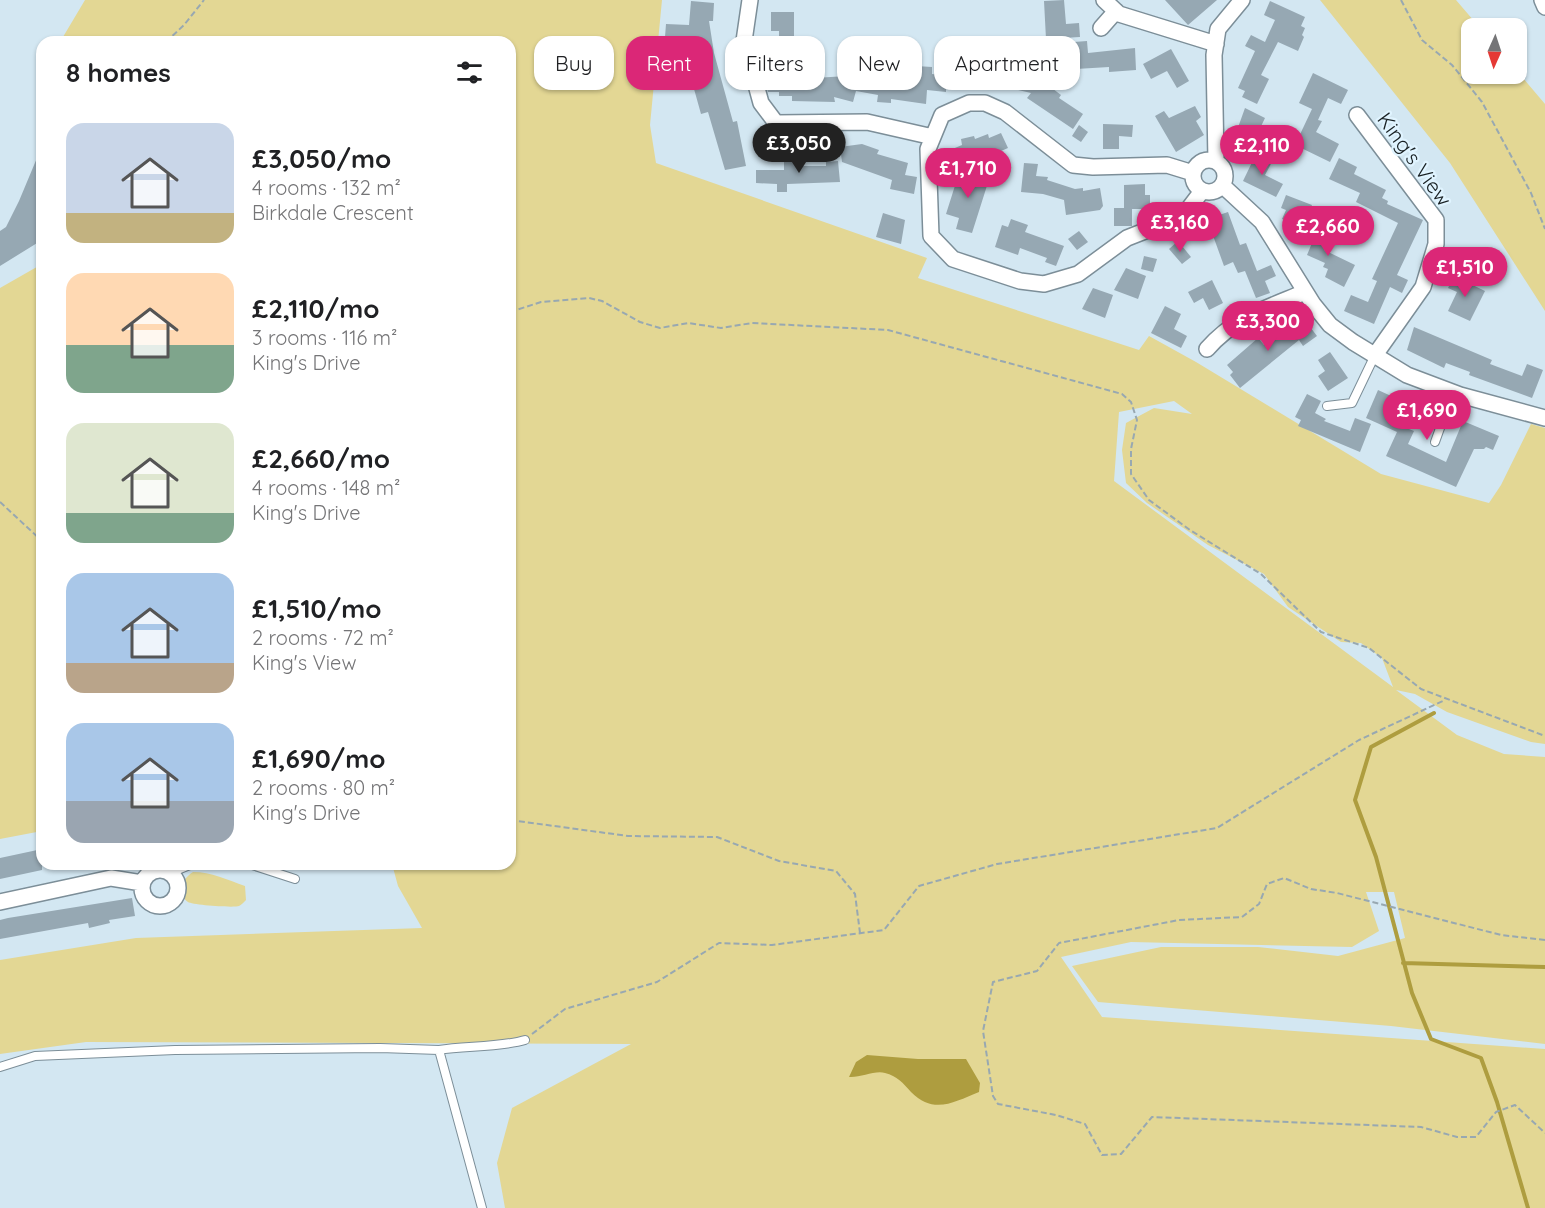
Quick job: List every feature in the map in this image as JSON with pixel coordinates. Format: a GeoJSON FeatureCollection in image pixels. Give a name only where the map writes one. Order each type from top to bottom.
{"type":"FeatureCollection","features":[{"type":"Feature","properties":{"kind":"street"},"geometry":{"type":"LineString","coordinates":[[750,0],[744,41],[761,103],[776,123],[867,122],[933,136]]}},
{"type":"Feature","properties":{"kind":"street"},"geometry":{"type":"LineString","coordinates":[[1104,0],[1116,11],[1147,24],[1216,44]]}},
{"type":"Feature","properties":{"kind":"street"},"geometry":{"type":"LineString","coordinates":[[1216,161],[1202,161],[1193,173],[1194,183],[1202,190],[1215,191],[1222,185],[1225,171],[1216,161],[1216,44],[1218,29],[1242,0]]}},
{"type":"Feature","properties":{"kind":"street"},"geometry":{"type":"LineString","coordinates":[[1542,0],[1545,7]]}},
{"type":"Feature","properties":{"kind":"street"},"geometry":{"type":"LineString","coordinates":[[1101,28],[1116,11]]}},
{"type":"Feature","properties":{"kind":"street"},"geometry":{"type":"LineString","coordinates":[[1193,173],[1167,165],[1093,167],[1073,165],[1005,111],[984,103],[969,103],[942,115],[928,149],[931,236],[953,258],[1020,280],[1044,284],[1078,274],[1128,238],[1183,216],[1202,190]]}},
{"type":"Feature","properties":{"kind":"street","name":"King's View"},"geometry":{"type":"LineString","coordinates":[[1357,116],[1436,220],[1436,244],[1423,287],[1374,355]]}},
{"type":"Feature","properties":{"kind":"street"},"geometry":{"type":"LineString","coordinates":[[1222,185],[1262,222],[1305,292],[1330,325],[1407,375],[1453,392],[1545,418]]}},
{"type":"Feature","properties":{"kind":"street"},"geometry":{"type":"LineString","coordinates":[[1207,349],[1224,330],[1255,313],[1305,292]]}},
{"type":"Feature","properties":{"kind":"street"},"geometry":{"type":"LineString","coordinates":[[154,871],[170,873],[177,883],[176,894],[173,900],[163,905],[146,900],[142,883],[154,871]]}},
{"type":"Feature","properties":{"kind":"street"},"geometry":{"type":"LineString","coordinates":[[0,902],[111,878],[142,883]]}},
{"type":"Feature","properties":{"kind":"lane"},"geometry":{"type":"LineString","coordinates":[[1327,406],[1352,403],[1374,355]]}},
{"type":"Feature","properties":{"kind":"lane"},"geometry":{"type":"LineString","coordinates":[[1435,442],[1453,392]]}},
{"type":"Feature","properties":{"kind":"lane"},"geometry":{"type":"LineString","coordinates":[[170,873],[177,870]]}},
{"type":"Feature","properties":{"kind":"lane"},"geometry":{"type":"LineString","coordinates":[[267,870],[295,879]]}},
{"type":"Feature","properties":{"kind":"lane"},"geometry":{"type":"LineString","coordinates":[[0,1067],[35,1056],[152,1051],[380,1048],[439,1050],[525,1040]]}},
{"type":"Feature","properties":{"kind":"lane"},"geometry":{"type":"LineString","coordinates":[[439,1050],[482,1208]]}},
{"type":"Feature","properties":{"kind":"path"},"geometry":{"type":"LineString","coordinates":[[172,36],[204,0]]}},
{"type":"Feature","properties":{"kind":"path"},"geometry":{"type":"LineString","coordinates":[[1401,0],[1422,40],[1452,65],[1482,102],[1531,193],[1545,229]]}},
{"type":"Feature","properties":{"kind":"path"},"geometry":{"type":"LineString","coordinates":[[516,310],[541,302],[589,298],[602,301],[640,322],[660,328],[688,323],[721,328],[752,323],[888,330],[1122,394],[1131,402],[1137,420],[1131,449],[1131,474],[1149,500],[1190,530],[1261,574],[1321,632],[1369,648],[1421,689],[1545,736]]}},
{"type":"Feature","properties":{"kind":"path"},"geometry":{"type":"LineString","coordinates":[[0,502],[36,535]]}},
{"type":"Feature","properties":{"kind":"path"},"geometry":{"type":"LineString","coordinates":[[525,1040],[565,1009],[657,982],[719,943],[772,945],[884,930],[919,886],[997,864],[1216,828],[1359,740],[1446,699]]}},
{"type":"Feature","properties":{"kind":"path"},"geometry":{"type":"LineString","coordinates":[[516,821],[627,836],[717,837],[779,861],[836,871],[855,894],[860,933]]}},
{"type":"Feature","properties":{"kind":"path"},"geometry":{"type":"LineString","coordinates":[[1545,940],[1501,935],[1311,889],[1284,878],[1267,884],[1259,904],[1242,917],[1179,920],[1059,943],[1036,971],[993,982],[983,1031],[993,1096],[998,1104],[1056,1115],[1085,1124],[1102,1155],[1121,1154],[1152,1117],[1421,1127],[1457,1137],[1476,1137],[1496,1112],[1515,1105],[1545,1133]]}},
{"type":"Feature","properties":{"kind":"shaded area"},"geometry":{"type":"Polygon","coordinates":[[[85,0],[662,0],[659,36],[626,36],[626,90],[653,90],[650,125],[656,163],[927,258],[918,278],[1139,350],[1149,336],[1381,474],[1489,503],[1501,485],[1531,424],[1545,428],[1545,744],[1531,742],[1447,712],[1415,694],[1396,690],[1457,735],[1504,754],[1545,757],[1545,1044],[1391,1026],[1098,1002],[1072,966],[1161,947],[1258,947],[1338,956],[1405,938],[1394,892],[1366,892],[1379,931],[1352,947],[1131,942],[1061,957],[1102,1017],[1545,1049],[1545,1208],[505,1208],[497,1163],[512,1108],[631,1044],[86,1042],[0,1054],[0,960],[136,938],[422,928],[398,886],[394,870],[516,870],[516,36],[64,36],[85,0]],[[1174,401],[1119,412],[1114,481],[1393,687],[1382,658],[1361,643],[1341,642],[1288,607],[1264,574],[1208,545],[1147,503],[1126,483],[1122,450],[1126,423],[1154,408],[1192,414],[1174,401]]]}},
{"type":"Feature","properties":{"kind":"shaded area"},"geometry":{"type":"Polygon","coordinates":[[[1320,0],[1456,0],[1471,18],[1461,18],[1461,84],[1527,83],[1545,104],[1545,311],[1450,163],[1320,0]]]}},
{"type":"Feature","properties":{"kind":"shaded area"},"geometry":{"type":"Polygon","coordinates":[[[36,267],[36,832],[0,839],[0,288],[36,267]]]}},
{"type":"Feature","properties":{"kind":"shaded area"},"geometry":{"type":"Polygon","coordinates":[[[193,872],[213,875],[245,886],[246,900],[236,907],[188,902],[181,890],[186,878],[193,872]]]}},
{"type":"Feature","properties":{"kind":"shaded area"},"geometry":{"type":"Polygon","coordinates":[[[867,1055],[918,1059],[966,1059],[980,1083],[979,1092],[953,1102],[936,1105],[920,1099],[900,1080],[889,1074],[877,1072],[849,1077],[856,1062],[867,1055]]]}},
{"type":"Feature","properties":{"kind":"building"},"geometry":{"type":"Polygon","coordinates":[[[1064,0],[1066,24],[1079,23],[1080,36],[1046,36],[1044,1],[1064,0]]]}},
{"type":"Feature","properties":{"kind":"building"},"geometry":{"type":"Polygon","coordinates":[[[1165,0],[1217,0],[1188,25],[1165,0]]]}},
{"type":"Feature","properties":{"kind":"building"},"geometry":{"type":"Polygon","coordinates":[[[691,1],[714,3],[713,21],[709,21],[711,36],[665,36],[666,24],[689,25],[691,1]]]}},
{"type":"Feature","properties":{"kind":"building"},"geometry":{"type":"Polygon","coordinates":[[[1270,1],[1305,17],[1301,26],[1305,28],[1302,35],[1304,37],[1298,51],[1278,42],[1261,75],[1269,79],[1257,104],[1242,97],[1245,91],[1238,88],[1255,51],[1245,46],[1251,35],[1265,42],[1275,20],[1264,15],[1270,1]]]}},
{"type":"Feature","properties":{"kind":"building"},"geometry":{"type":"Polygon","coordinates":[[[771,12],[794,12],[794,36],[779,36],[779,31],[771,31],[771,12]]]}},
{"type":"Feature","properties":{"kind":"building"},"geometry":{"type":"Polygon","coordinates":[[[1087,41],[1088,53],[1135,48],[1136,70],[1109,72],[1109,67],[1080,69],[1080,42],[1087,41]]]}},
{"type":"Feature","properties":{"kind":"building"},"geometry":{"type":"Polygon","coordinates":[[[713,47],[733,122],[737,121],[746,166],[725,170],[708,112],[701,114],[694,90],[713,90],[713,47]]]}},
{"type":"Feature","properties":{"kind":"building"},"geometry":{"type":"Polygon","coordinates":[[[1171,49],[1189,81],[1177,88],[1167,71],[1151,79],[1143,64],[1171,49]]]}},
{"type":"Feature","properties":{"kind":"building"},"geometry":{"type":"Polygon","coordinates":[[[922,66],[932,67],[932,74],[934,74],[934,90],[946,90],[946,92],[927,90],[926,104],[891,99],[891,103],[877,102],[878,95],[856,91],[853,102],[834,97],[835,102],[792,101],[792,96],[779,96],[779,92],[768,92],[767,90],[825,90],[825,77],[837,77],[837,90],[922,90],[922,66]]]}},
{"type":"Feature","properties":{"kind":"building"},"geometry":{"type":"Polygon","coordinates":[[[1313,73],[1348,90],[1341,104],[1328,98],[1318,120],[1322,121],[1316,132],[1339,144],[1330,162],[1295,145],[1312,109],[1299,103],[1313,73]]]}},
{"type":"Feature","properties":{"kind":"building"},"geometry":{"type":"Polygon","coordinates":[[[1018,90],[1054,90],[1061,95],[1059,98],[1083,114],[1073,129],[1027,98],[1031,93],[1018,90]]]}},
{"type":"Feature","properties":{"kind":"building"},"geometry":{"type":"Polygon","coordinates":[[[1195,106],[1201,117],[1196,121],[1204,135],[1176,152],[1155,116],[1164,111],[1169,118],[1195,106]]]}},
{"type":"Feature","properties":{"kind":"building"},"geometry":{"type":"Polygon","coordinates":[[[1245,108],[1265,118],[1254,141],[1236,133],[1245,108]]]}},
{"type":"Feature","properties":{"kind":"building"},"geometry":{"type":"Polygon","coordinates":[[[1103,124],[1133,125],[1132,137],[1119,136],[1119,149],[1103,149],[1103,124]]]}},
{"type":"Feature","properties":{"kind":"building"},"geometry":{"type":"Polygon","coordinates":[[[1079,125],[1088,132],[1081,142],[1072,136],[1079,125]]]}},
{"type":"Feature","properties":{"kind":"building"},"geometry":{"type":"Polygon","coordinates":[[[1001,133],[1008,148],[978,161],[982,148],[952,156],[950,150],[962,145],[961,139],[974,136],[975,139],[988,134],[989,138],[1001,133]]]}},
{"type":"Feature","properties":{"kind":"building"},"geometry":{"type":"Polygon","coordinates":[[[862,144],[879,150],[877,154],[908,163],[905,175],[917,177],[914,194],[890,189],[892,180],[842,162],[840,147],[862,144]]]}},
{"type":"Feature","properties":{"kind":"building"},"geometry":{"type":"Polygon","coordinates":[[[1257,152],[1273,160],[1265,175],[1283,184],[1276,197],[1243,181],[1257,152]]]}},
{"type":"Feature","properties":{"kind":"building"},"geometry":{"type":"Polygon","coordinates":[[[784,155],[797,155],[797,166],[826,166],[826,162],[838,161],[840,182],[787,184],[787,192],[777,192],[777,184],[756,183],[756,170],[784,170],[784,155]]]}},
{"type":"Feature","properties":{"kind":"building"},"geometry":{"type":"Polygon","coordinates":[[[1339,158],[1357,167],[1354,174],[1386,190],[1382,198],[1388,201],[1387,204],[1423,220],[1397,275],[1408,280],[1402,293],[1390,287],[1374,324],[1344,311],[1351,295],[1368,302],[1377,281],[1372,279],[1398,223],[1356,202],[1360,193],[1329,179],[1339,158]]]}},
{"type":"Feature","properties":{"kind":"building"},"geometry":{"type":"Polygon","coordinates":[[[36,160],[36,244],[0,266],[0,231],[6,227],[36,160]]]}},
{"type":"Feature","properties":{"kind":"building"},"geometry":{"type":"Polygon","coordinates":[[[1024,163],[1038,164],[1036,176],[1048,177],[1047,180],[1075,189],[1083,188],[1083,191],[1100,188],[1103,206],[1100,210],[1066,215],[1064,200],[1043,194],[1021,192],[1024,163]]]}},
{"type":"Feature","properties":{"kind":"building"},"geometry":{"type":"Polygon","coordinates":[[[976,168],[991,173],[972,233],[956,229],[959,218],[946,214],[959,173],[972,177],[976,168]]]}},
{"type":"Feature","properties":{"kind":"building"},"geometry":{"type":"Polygon","coordinates":[[[1145,184],[1145,195],[1150,195],[1150,209],[1132,209],[1132,226],[1114,226],[1114,208],[1124,208],[1124,185],[1145,184]]]}},
{"type":"Feature","properties":{"kind":"building"},"geometry":{"type":"Polygon","coordinates":[[[1286,195],[1312,205],[1303,227],[1282,219],[1286,210],[1281,208],[1286,195]]]}},
{"type":"Feature","properties":{"kind":"building"},"geometry":{"type":"Polygon","coordinates":[[[1228,212],[1240,245],[1246,243],[1257,271],[1271,265],[1276,276],[1265,281],[1270,293],[1256,298],[1245,271],[1238,273],[1233,262],[1224,266],[1207,219],[1228,212]]]}},
{"type":"Feature","properties":{"kind":"building"},"geometry":{"type":"Polygon","coordinates":[[[883,213],[905,220],[901,244],[876,237],[883,213]]]}},
{"type":"Feature","properties":{"kind":"building"},"geometry":{"type":"Polygon","coordinates":[[[1011,219],[1028,225],[1025,232],[1064,246],[1056,266],[1045,262],[1047,258],[1020,248],[1018,255],[995,247],[1002,225],[1008,227],[1011,219]]]}},
{"type":"Feature","properties":{"kind":"building"},"geometry":{"type":"Polygon","coordinates":[[[1309,225],[1331,235],[1324,250],[1355,265],[1344,287],[1325,277],[1328,269],[1323,267],[1325,263],[1307,255],[1312,243],[1303,239],[1309,225]]]}},
{"type":"Feature","properties":{"kind":"building"},"geometry":{"type":"Polygon","coordinates":[[[1079,231],[1088,242],[1077,250],[1068,239],[1079,231]]]}},
{"type":"Feature","properties":{"kind":"building"},"geometry":{"type":"Polygon","coordinates":[[[1178,241],[1191,257],[1182,264],[1169,249],[1178,241]]]}},
{"type":"Feature","properties":{"kind":"building"},"geometry":{"type":"Polygon","coordinates":[[[1144,256],[1157,259],[1153,272],[1141,269],[1144,256]]]}},
{"type":"Feature","properties":{"kind":"building"},"geometry":{"type":"Polygon","coordinates":[[[1126,268],[1146,276],[1138,299],[1114,290],[1126,268]]]}},
{"type":"Feature","properties":{"kind":"building"},"geometry":{"type":"Polygon","coordinates":[[[1454,276],[1485,291],[1470,321],[1448,311],[1457,292],[1448,288],[1454,276]]]}},
{"type":"Feature","properties":{"kind":"building"},"geometry":{"type":"Polygon","coordinates":[[[1212,280],[1223,303],[1209,310],[1203,298],[1194,303],[1188,292],[1212,280]]]}},
{"type":"Feature","properties":{"kind":"building"},"geometry":{"type":"Polygon","coordinates":[[[1093,288],[1113,295],[1105,318],[1082,309],[1093,288]]]}},
{"type":"Feature","properties":{"kind":"building"},"geometry":{"type":"Polygon","coordinates":[[[1165,306],[1181,314],[1174,329],[1187,336],[1181,348],[1151,333],[1165,306]]]}},
{"type":"Feature","properties":{"kind":"building"},"geometry":{"type":"Polygon","coordinates":[[[1304,319],[1317,336],[1303,346],[1299,340],[1240,388],[1230,375],[1233,372],[1227,365],[1258,338],[1264,345],[1296,321],[1297,323],[1304,319]]]}},
{"type":"Feature","properties":{"kind":"building"},"geometry":{"type":"Polygon","coordinates":[[[1414,327],[1492,360],[1490,364],[1522,376],[1527,364],[1543,370],[1532,398],[1469,375],[1470,372],[1446,363],[1444,368],[1407,350],[1414,327]]]}},
{"type":"Feature","properties":{"kind":"building"},"geometry":{"type":"Polygon","coordinates":[[[1330,352],[1348,378],[1328,391],[1318,376],[1325,371],[1318,360],[1330,352]]]}},
{"type":"Feature","properties":{"kind":"building"},"geometry":{"type":"Polygon","coordinates":[[[1378,390],[1413,406],[1404,427],[1414,431],[1408,444],[1446,462],[1463,421],[1499,436],[1493,450],[1486,447],[1474,449],[1456,487],[1386,456],[1397,432],[1366,418],[1378,390]]]}},
{"type":"Feature","properties":{"kind":"building"},"geometry":{"type":"Polygon","coordinates":[[[1307,394],[1321,401],[1315,413],[1326,419],[1324,421],[1350,431],[1355,418],[1371,424],[1360,452],[1298,426],[1301,420],[1295,417],[1307,394]]]}},
{"type":"Feature","properties":{"kind":"building"},"geometry":{"type":"Polygon","coordinates":[[[36,850],[36,870],[42,870],[0,879],[0,858],[36,850]]]}},
{"type":"Feature","properties":{"kind":"building"},"geometry":{"type":"Polygon","coordinates":[[[132,898],[135,916],[109,920],[110,923],[89,928],[88,923],[0,939],[0,920],[132,898]]]}},
{"type":"Feature","properties":{"kind":"waterway"},"geometry":{"type":"LineString","coordinates":[[1434,713],[1371,747],[1355,800],[1376,857],[1412,993],[1431,1039],[1481,1058],[1497,1102],[1528,1208]]}},
{"type":"Feature","properties":{"kind":"waterway"},"geometry":{"type":"LineString","coordinates":[[1403,963],[1545,967]]}}]}
